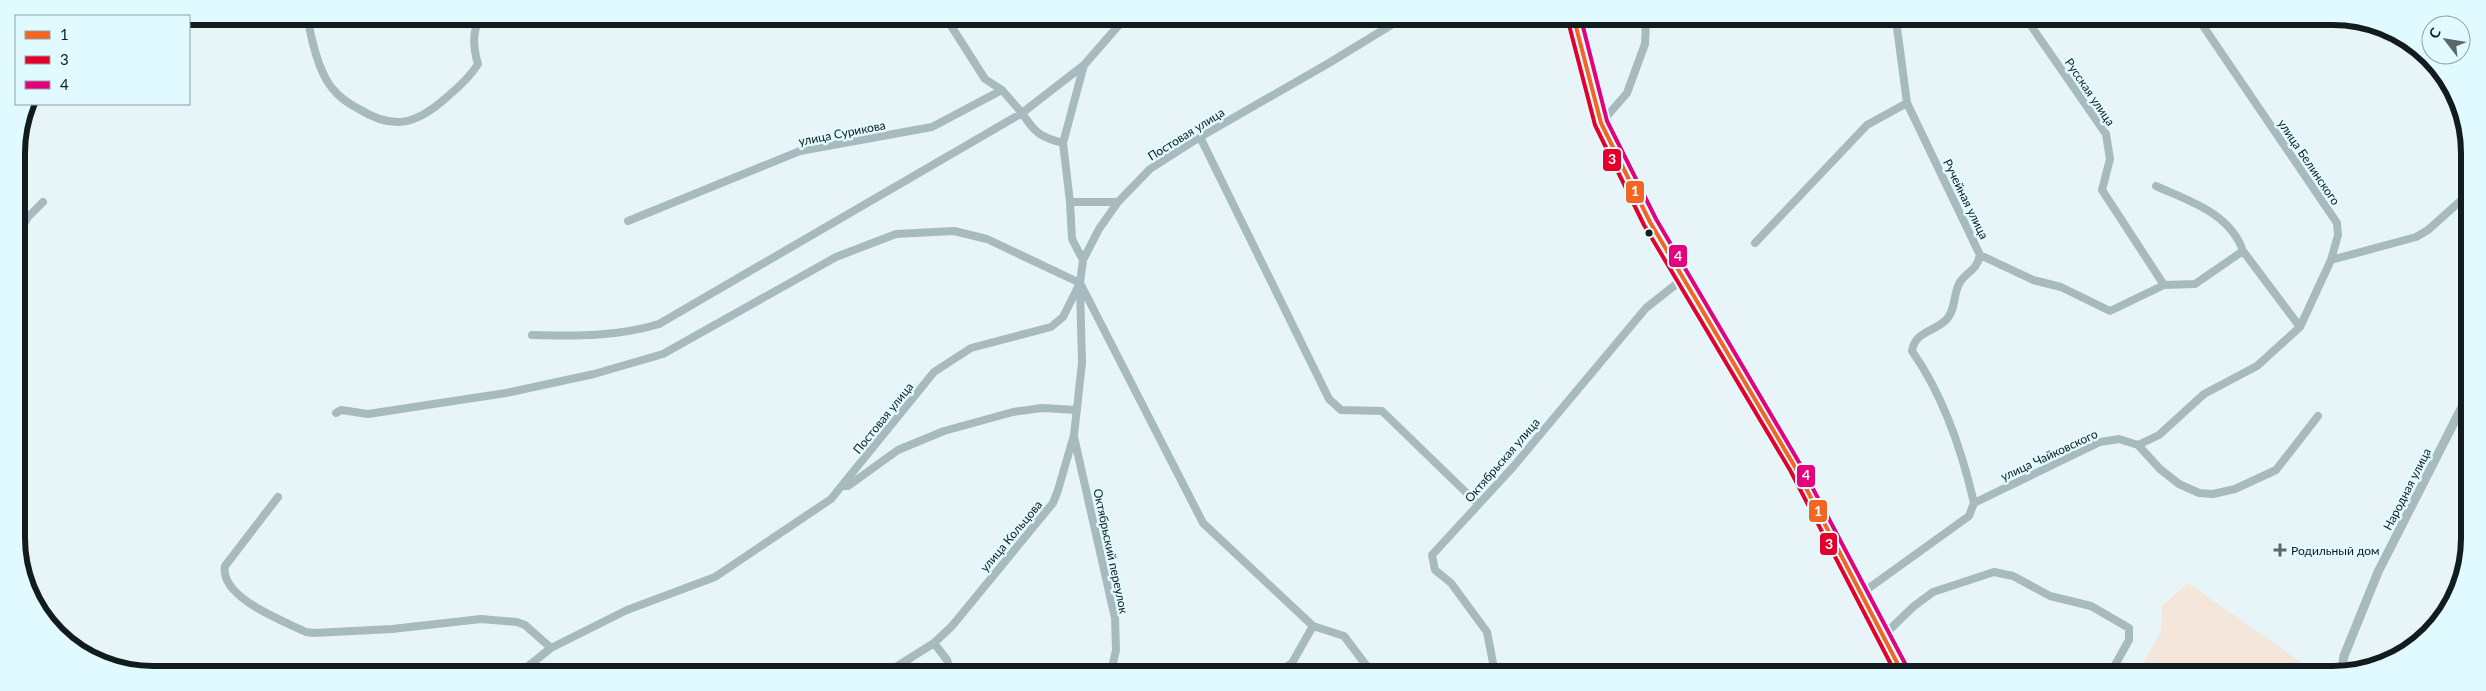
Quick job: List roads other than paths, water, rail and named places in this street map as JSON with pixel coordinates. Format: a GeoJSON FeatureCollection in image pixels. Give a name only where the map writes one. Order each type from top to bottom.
{"type":"FeatureCollection","features":[{"type":"Feature","properties":{"kind":"main road"},"geometry":{"type":"LineString","coordinates":[[1576,25],[1601,123],[1650,222],[1795,467],[1900,666]]}},
{"type":"Feature","properties":{"kind":"street"},"geometry":{"type":"LineString","coordinates":[[309,25],[311,42],[331,87],[349,104],[376,120],[396,124],[423,115],[469,78],[478,64],[473,45],[476,25]]}},
{"type":"Feature","properties":{"kind":"street"},"geometry":{"type":"LineString","coordinates":[[950,25],[985,79],[1002,90],[1022,113],[1034,131],[1046,138],[1063,143]]}},
{"type":"Feature","properties":{"kind":"street"},"geometry":{"type":"LineString","coordinates":[[532,335],[573,336],[630,333],[659,324],[1022,113],[1084,65],[1119,25]]}},
{"type":"Feature","properties":{"kind":"street","name":"Постовая улица"},"geometry":{"type":"LineString","coordinates":[[528,666],[551,648],[627,610],[715,577],[831,499],[934,372],[971,348],[1050,327],[1063,317],[1080,283],[1083,260],[1098,229],[1118,202],[1150,169],[1200,137],[1330,63],[1391,25]]}},
{"type":"Feature","properties":{"kind":"street"},"geometry":{"type":"LineString","coordinates":[[1601,123],[1627,93],[1645,44],[1646,25]]}},
{"type":"Feature","properties":{"kind":"street","name":"Ручейная улица"},"geometry":{"type":"LineString","coordinates":[[1897,25],[1907,103],[1980,255],[1974,271],[1960,282],[1950,315],[1942,324],[1917,337],[1912,351],[1936,395],[1949,425],[1961,456],[1974,503]]}},
{"type":"Feature","properties":{"kind":"street","name":"Русская улица"},"geometry":{"type":"LineString","coordinates":[[2030,25],[2106,134],[2110,159],[2102,190],[2164,285]]}},
{"type":"Feature","properties":{"kind":"street","name":"улица Белинского"},"geometry":{"type":"LineString","coordinates":[[2201,25],[2337,223],[2338,235],[2331,260],[2300,327]]}},
{"type":"Feature","properties":{"kind":"street"},"geometry":{"type":"LineString","coordinates":[[1083,260],[1072,239],[1063,143],[1084,65]]}},
{"type":"Feature","properties":{"kind":"street","name":"улица Сурикова"},"geometry":{"type":"LineString","coordinates":[[628,221],[800,151],[932,127],[1002,90]]}},
{"type":"Feature","properties":{"kind":"street"},"geometry":{"type":"LineString","coordinates":[[1755,243],[1868,125],[1907,103]]}},
{"type":"Feature","properties":{"kind":"street"},"geometry":{"type":"LineString","coordinates":[[1200,137],[1329,399],[1341,410],[1382,411],[1478,504]]}},
{"type":"Feature","properties":{"kind":"street"},"geometry":{"type":"LineString","coordinates":[[2156,186],[2210,211],[2231,228],[2239,240],[2243,251],[2300,327],[2257,366],[2204,394],[2158,435],[2138,445],[2160,469],[2180,484],[2199,493],[2213,494],[2236,489],[2276,470],[2318,416]]}},
{"type":"Feature","properties":{"kind":"street"},"geometry":{"type":"LineString","coordinates":[[2331,260],[2416,237],[2428,230],[2461,200]]}},
{"type":"Feature","properties":{"kind":"street"},"geometry":{"type":"LineString","coordinates":[[25,222],[43,202]]}},
{"type":"Feature","properties":{"kind":"street"},"geometry":{"type":"LineString","coordinates":[[1070,202],[1118,202]]}},
{"type":"Feature","properties":{"kind":"street"},"geometry":{"type":"LineString","coordinates":[[336,413],[341,410],[368,414],[506,393],[594,374],[663,354],[836,258],[896,234],[954,231],[986,239],[1080,283],[1203,523],[1313,626],[1344,636],[1367,666]]}},
{"type":"Feature","properties":{"kind":"street"},"geometry":{"type":"LineString","coordinates":[[1980,255],[2033,280],[2061,287],[2110,312],[2164,285],[2195,284],[2243,251]]}},
{"type":"Feature","properties":{"kind":"street","name":"Октябрьская улица"},"geometry":{"type":"LineString","coordinates":[[1494,666],[1487,632],[1451,583],[1435,570],[1431,562],[1432,555],[1513,468],[1646,308],[1684,278]]}},
{"type":"Feature","properties":{"kind":"street","name":"улица Кольцова"},"geometry":{"type":"LineString","coordinates":[[898,666],[934,643],[952,626],[1053,503],[1074,435],[1082,363],[1080,283]]}},
{"type":"Feature","properties":{"kind":"street","name":"Постовая улица"},"geometry":{"type":"LineString","coordinates":[[842,486],[848,486],[898,450],[944,430],[1013,412],[1042,408],[1077,410]]}},
{"type":"Feature","properties":{"kind":"street","name":"Народная улица"},"geometry":{"type":"LineString","coordinates":[[2342,666],[2344,656],[2378,572],[2461,409]]}},
{"type":"Feature","properties":{"kind":"street","name":"Октябрьский переулок"},"geometry":{"type":"LineString","coordinates":[[1074,435],[1115,618],[1116,650],[1112,666]]}},
{"type":"Feature","properties":{"kind":"street","name":"улица Чайковского"},"geometry":{"type":"LineString","coordinates":[[1862,593],[1969,516],[1974,503],[2100,442],[2119,439],[2138,445]]}},
{"type":"Feature","properties":{"kind":"street"},"geometry":{"type":"LineString","coordinates":[[278,496],[225,566],[223,575],[226,583],[261,611],[306,632],[314,633],[392,629],[481,619],[517,622],[532,630],[551,648]]}},
{"type":"Feature","properties":{"kind":"street"},"geometry":{"type":"LineString","coordinates":[[1884,635],[1913,607],[1933,592],[1994,572],[2013,576],[2050,596],[2092,606],[2129,628],[2129,640],[2114,666]]}},
{"type":"Feature","properties":{"kind":"street"},"geometry":{"type":"LineString","coordinates":[[1286,666],[1296,658],[1313,626]]}},
{"type":"Feature","properties":{"kind":"street"},"geometry":{"type":"LineString","coordinates":[[934,643],[947,660],[949,666]]}},
{"type":"Feature","properties":{"kind":"place","name":"Родильный дом"},"geometry":{"type":"Point","coordinates":[2280,550]}}]}
